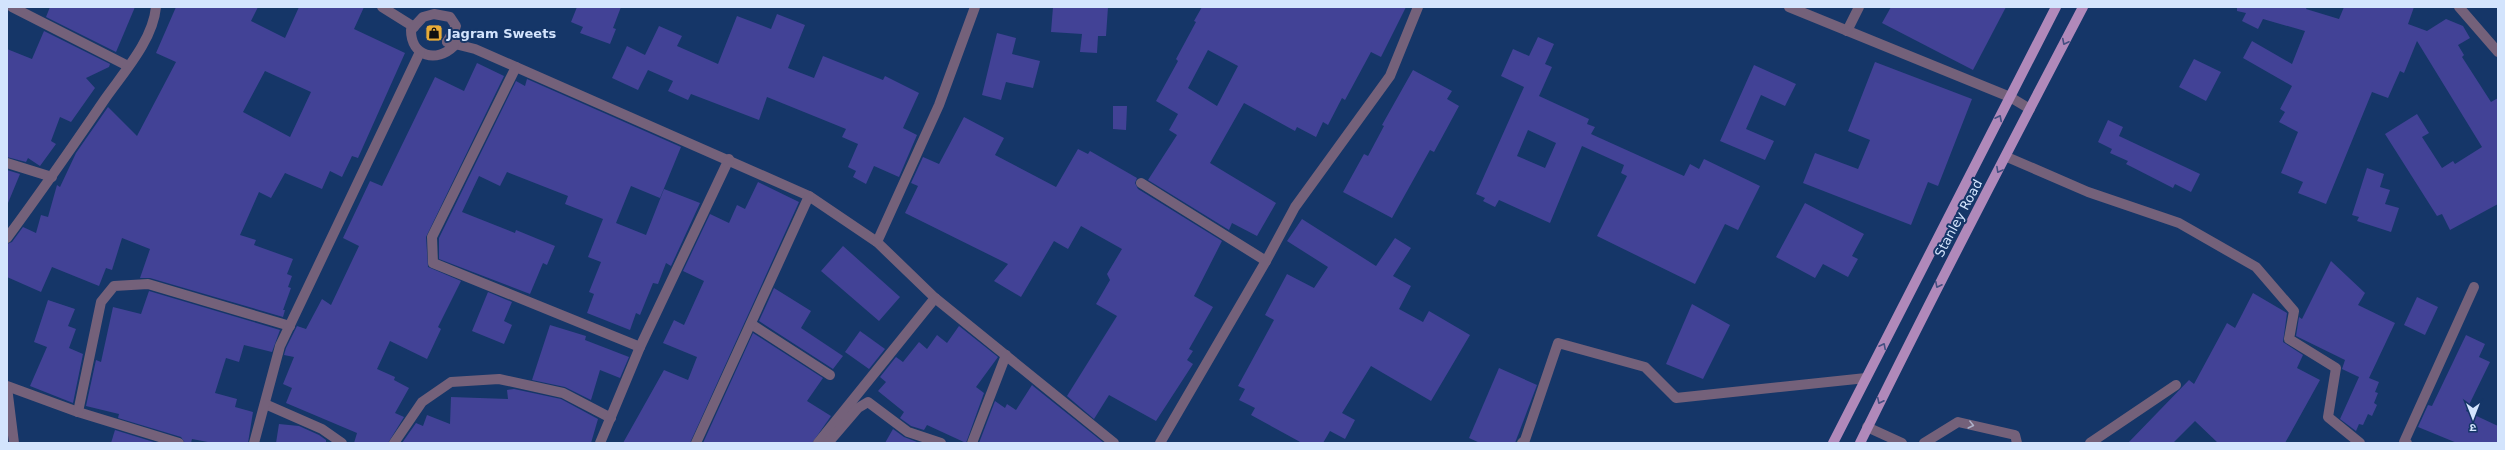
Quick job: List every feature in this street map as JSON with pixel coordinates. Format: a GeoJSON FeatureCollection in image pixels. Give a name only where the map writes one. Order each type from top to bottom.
{"type":"FeatureCollection","features":[{"type":"Feature","properties":{"kind":"main road","name":"Stanley Road"},"geometry":{"type":"LineString","coordinates":[[1833,443],[2056,7]]}},
{"type":"Feature","properties":{"kind":"main road","name":"Stanley Road"},"geometry":{"type":"LineString","coordinates":[[1860,443],[1966,230],[2007,157],[2083,7]]}},
{"type":"Feature","properties":{"kind":"street"},"geometry":{"type":"LineString","coordinates":[[12,7],[128,66]]}},
{"type":"Feature","properties":{"kind":"street"},"geometry":{"type":"LineString","coordinates":[[7,238],[52,177],[128,66],[155,20],[156,7]]}},
{"type":"Feature","properties":{"kind":"street"},"geometry":{"type":"LineString","coordinates":[[382,7],[414,27]]}},
{"type":"Feature","properties":{"kind":"street"},"geometry":{"type":"LineString","coordinates":[[877,242],[939,105],[975,7]]}},
{"type":"Feature","properties":{"kind":"street"},"geometry":{"type":"LineString","coordinates":[[1160,443],[1266,261],[1295,207],[1390,76],[1418,7]]}},
{"type":"Feature","properties":{"kind":"street"},"geometry":{"type":"LineString","coordinates":[[1789,7],[2010,97],[2030,109]]}},
{"type":"Feature","properties":{"kind":"street"},"geometry":{"type":"LineString","coordinates":[[1847,31],[1860,7]]}},
{"type":"Feature","properties":{"kind":"street"},"geometry":{"type":"LineString","coordinates":[[2459,7],[2498,52]]}},
{"type":"Feature","properties":{"kind":"street"},"geometry":{"type":"LineString","coordinates":[[444,11],[456,26],[447,42],[454,46],[447,52],[436,55],[420,52],[414,46],[411,37],[414,27],[423,17],[444,11]]}},
{"type":"Feature","properties":{"kind":"street"},"geometry":{"type":"LineString","coordinates":[[447,42],[475,49],[729,159],[810,196],[877,242],[935,298],[1114,443]]}},
{"type":"Feature","properties":{"kind":"street"},"geometry":{"type":"LineString","coordinates":[[254,443],[280,346],[420,52]]}},
{"type":"Feature","properties":{"kind":"street"},"geometry":{"type":"LineString","coordinates":[[516,67],[432,237],[433,263],[640,347]]}},
{"type":"Feature","properties":{"kind":"street"},"geometry":{"type":"LineString","coordinates":[[2007,157],[2088,192],[2179,224],[2256,267],[2294,311],[2289,339],[2336,368],[2328,417],[2360,443]]}},
{"type":"Feature","properties":{"kind":"street"},"geometry":{"type":"LineString","coordinates":[[600,443],[640,347],[729,159]]}},
{"type":"Feature","properties":{"kind":"street"},"geometry":{"type":"LineString","coordinates":[[7,163],[52,177]]}},
{"type":"Feature","properties":{"kind":"street"},"geometry":{"type":"LineString","coordinates":[[1141,183],[1266,261]]}},
{"type":"Feature","properties":{"kind":"street"},"geometry":{"type":"LineString","coordinates":[[696,443],[810,196]]}},
{"type":"Feature","properties":{"kind":"street"},"geometry":{"type":"LineString","coordinates":[[78,412],[102,302],[114,286],[148,284],[290,326]]}},
{"type":"Feature","properties":{"kind":"street"},"geometry":{"type":"LineString","coordinates":[[2407,443],[2404,442],[2474,287]]}},
{"type":"Feature","properties":{"kind":"street"},"geometry":{"type":"LineString","coordinates":[[818,443],[935,298]]}},
{"type":"Feature","properties":{"kind":"street"},"geometry":{"type":"LineString","coordinates":[[751,324],[830,375]]}},
{"type":"Feature","properties":{"kind":"street"},"geometry":{"type":"LineString","coordinates":[[1522,443],[1525,440],[1558,343],[1645,367],[1676,398],[1866,378]]}},
{"type":"Feature","properties":{"kind":"street"},"geometry":{"type":"LineString","coordinates":[[972,443],[1006,355]]}},
{"type":"Feature","properties":{"kind":"street"},"geometry":{"type":"LineString","coordinates":[[394,443],[422,402],[451,382],[499,379],[563,393],[611,418]]}},
{"type":"Feature","properties":{"kind":"street"},"geometry":{"type":"LineString","coordinates":[[2090,443],[2176,385]]}},
{"type":"Feature","properties":{"kind":"street"},"geometry":{"type":"LineString","coordinates":[[14,443],[7,386],[78,412],[180,443]]}},
{"type":"Feature","properties":{"kind":"street"},"geometry":{"type":"LineString","coordinates":[[828,443],[858,408],[868,402],[908,432],[941,443]]}},
{"type":"Feature","properties":{"kind":"street"},"geometry":{"type":"LineString","coordinates":[[265,404],[322,429],[342,443]]}},
{"type":"Feature","properties":{"kind":"street"},"geometry":{"type":"LineString","coordinates":[[1924,443],[1958,422],[2015,436],[2017,443]]}},
{"type":"Feature","properties":{"kind":"street"},"geometry":{"type":"LineString","coordinates":[[1867,427],[1902,443]]}},
{"type":"Feature","properties":{"kind":"building"},"geometry":{"type":"Polygon","coordinates":[[[50,7],[135,7],[116,52],[46,17],[50,7]]]}},
{"type":"Feature","properties":{"kind":"building"},"geometry":{"type":"Polygon","coordinates":[[[176,7],[258,7],[251,21],[285,38],[299,7],[364,7],[354,29],[405,53],[358,158],[352,156],[342,177],[330,171],[322,189],[285,173],[271,198],[259,192],[240,235],[256,240],[254,245],[293,259],[287,274],[292,276],[288,287],[291,288],[283,310],[285,310],[283,317],[150,278],[140,278],[150,249],[122,238],[112,270],[106,268],[99,286],[52,267],[41,292],[7,277],[7,244],[12,242],[23,227],[36,233],[41,215],[48,217],[57,185],[60,187],[76,153],[108,107],[137,136],[176,62],[156,53],[176,7]],[[265,71],[243,112],[290,137],[311,92],[265,71]]]}},
{"type":"Feature","properties":{"kind":"building"},"geometry":{"type":"Polygon","coordinates":[[[577,7],[621,7],[613,28],[616,29],[610,44],[580,33],[583,27],[571,22],[577,7]]]}},
{"type":"Feature","properties":{"kind":"building"},"geometry":{"type":"Polygon","coordinates":[[[1053,7],[1108,7],[1106,36],[1098,36],[1097,53],[1080,52],[1082,34],[1051,32],[1053,7]]]}},
{"type":"Feature","properties":{"kind":"building"},"geometry":{"type":"Polygon","coordinates":[[[1202,7],[1406,7],[1381,57],[1371,52],[1345,100],[1342,98],[1328,125],[1323,122],[1316,137],[1297,127],[1295,131],[1244,103],[1210,163],[1276,203],[1257,236],[1232,223],[1229,230],[1148,180],[1177,135],[1169,130],[1178,114],[1156,101],[1178,61],[1176,59],[1196,22],[1194,21],[1202,7]],[[1208,50],[1188,88],[1217,106],[1238,66],[1208,50]]]}},
{"type":"Feature","properties":{"kind":"building"},"geometry":{"type":"Polygon","coordinates":[[[1891,7],[2006,7],[1973,70],[1882,23],[1891,7]]]}},
{"type":"Feature","properties":{"kind":"building"},"geometry":{"type":"Polygon","coordinates":[[[2237,7],[2307,7],[2306,9],[2339,19],[2344,7],[2414,7],[2408,24],[2427,31],[2446,19],[2463,26],[2470,38],[2458,45],[2464,55],[2462,57],[2491,102],[2498,98],[2498,204],[2450,230],[2442,214],[2437,216],[2385,134],[2417,114],[2429,133],[2422,137],[2442,168],[2453,161],[2455,164],[2482,147],[2417,41],[2404,73],[2400,71],[2388,98],[2372,92],[2326,204],[2298,193],[2303,182],[2281,173],[2298,132],[2279,122],[2285,112],[2280,109],[2292,86],[2243,58],[2252,41],[2292,64],[2305,31],[2263,19],[2258,29],[2242,21],[2246,13],[2237,11],[2237,7]]]}},
{"type":"Feature","properties":{"kind":"building"},"geometry":{"type":"Polygon","coordinates":[[[777,14],[805,25],[788,68],[814,78],[823,56],[883,80],[885,76],[919,93],[903,128],[917,135],[899,177],[874,166],[866,184],[853,177],[856,171],[848,167],[858,144],[842,137],[846,129],[767,97],[759,120],[691,94],[688,100],[668,91],[673,81],[648,70],[638,90],[612,78],[627,46],[645,55],[659,26],[682,36],[677,46],[718,64],[737,16],[771,29],[777,14]]]}},
{"type":"Feature","properties":{"kind":"building"},"geometry":{"type":"Polygon","coordinates":[[[44,31],[110,64],[109,67],[86,78],[95,88],[71,122],[60,117],[51,141],[56,144],[40,166],[28,158],[26,162],[7,157],[7,49],[32,59],[44,31]]]}},
{"type":"Feature","properties":{"kind":"building"},"geometry":{"type":"Polygon","coordinates":[[[997,33],[1016,38],[1012,54],[1040,61],[1033,88],[1006,82],[1001,100],[982,95],[997,33]]]}},
{"type":"Feature","properties":{"kind":"building"},"geometry":{"type":"Polygon","coordinates":[[[1538,37],[1554,44],[1545,64],[1552,67],[1539,96],[1589,119],[1587,124],[1595,127],[1591,134],[1684,176],[1690,164],[1699,169],[1704,159],[1760,186],[1738,230],[1725,224],[1695,284],[1597,236],[1627,176],[1621,173],[1624,165],[1582,146],[1550,223],[1499,200],[1495,207],[1483,201],[1485,198],[1476,194],[1524,87],[1501,76],[1513,49],[1529,56],[1538,37]],[[1528,130],[1517,156],[1545,168],[1556,143],[1528,130]]]}},
{"type":"Feature","properties":{"kind":"building"},"geometry":{"type":"Polygon","coordinates":[[[2194,59],[2221,72],[2206,101],[2179,87],[2194,59]]]}},
{"type":"Feature","properties":{"kind":"building"},"geometry":{"type":"Polygon","coordinates":[[[1875,62],[1972,99],[1938,186],[1928,182],[1911,225],[1803,183],[1815,153],[1858,169],[1870,140],[1848,131],[1875,62]]]}},
{"type":"Feature","properties":{"kind":"building"},"geometry":{"type":"Polygon","coordinates":[[[477,63],[504,76],[426,237],[428,267],[461,281],[438,327],[441,329],[427,359],[390,341],[377,369],[395,377],[394,380],[409,388],[395,413],[404,417],[388,443],[354,443],[357,433],[286,403],[292,388],[283,384],[294,357],[284,355],[286,348],[297,326],[306,329],[322,299],[331,305],[359,246],[343,238],[370,181],[382,186],[435,77],[464,91],[477,63]]]}},
{"type":"Feature","properties":{"kind":"building"},"geometry":{"type":"Polygon","coordinates":[[[1754,65],[1796,84],[1785,106],[1761,95],[1746,129],[1774,141],[1765,160],[1720,141],[1754,65]]]}},
{"type":"Feature","properties":{"kind":"building"},"geometry":{"type":"Polygon","coordinates":[[[1413,70],[1452,91],[1447,99],[1459,106],[1434,152],[1430,150],[1392,218],[1343,192],[1364,154],[1368,156],[1384,126],[1382,125],[1413,70]]]}},
{"type":"Feature","properties":{"kind":"building"},"geometry":{"type":"Polygon","coordinates":[[[527,79],[681,147],[660,198],[631,186],[616,223],[646,235],[664,189],[700,203],[671,266],[666,263],[658,284],[653,283],[640,315],[636,313],[630,330],[587,313],[594,294],[589,292],[601,262],[588,257],[603,219],[565,204],[568,196],[507,172],[500,186],[479,176],[462,212],[515,233],[516,230],[555,246],[547,265],[543,263],[530,294],[439,259],[439,238],[516,81],[525,86],[527,79]]]}},
{"type":"Feature","properties":{"kind":"building"},"geometry":{"type":"Polygon","coordinates":[[[1113,106],[1127,106],[1126,130],[1113,129],[1113,106]]]}},
{"type":"Feature","properties":{"kind":"building"},"geometry":{"type":"Polygon","coordinates":[[[964,117],[1004,138],[995,155],[1056,187],[1078,149],[1088,154],[1090,151],[1137,178],[1135,183],[1138,189],[1222,241],[1194,296],[1213,307],[1189,349],[1193,351],[1187,360],[1193,364],[1156,421],[1109,395],[1094,419],[1067,396],[1117,316],[1096,304],[1110,280],[1107,274],[1122,249],[1081,226],[1068,249],[1054,241],[1021,297],[994,281],[1008,264],[905,213],[918,186],[911,183],[923,157],[939,164],[964,117]]]}},
{"type":"Feature","properties":{"kind":"building"},"geometry":{"type":"Polygon","coordinates":[[[2108,120],[2123,127],[2119,136],[2200,174],[2191,192],[2175,184],[2173,188],[2126,164],[2128,161],[2110,153],[2112,149],[2098,142],[2108,120]]]}},
{"type":"Feature","properties":{"kind":"building"},"geometry":{"type":"Polygon","coordinates":[[[2367,168],[2384,174],[2380,187],[2390,190],[2385,204],[2399,208],[2391,232],[2357,221],[2359,217],[2352,215],[2367,168]]]}},
{"type":"Feature","properties":{"kind":"building"},"geometry":{"type":"Polygon","coordinates":[[[7,170],[20,174],[8,203],[7,203],[7,170]]]}},
{"type":"Feature","properties":{"kind":"building"},"geometry":{"type":"Polygon","coordinates":[[[758,182],[799,202],[690,443],[623,443],[664,370],[688,380],[697,357],[663,343],[674,320],[684,325],[704,281],[683,271],[710,214],[729,223],[737,205],[745,209],[758,182]]]}},
{"type":"Feature","properties":{"kind":"building"},"geometry":{"type":"Polygon","coordinates":[[[1805,203],[1864,234],[1852,256],[1858,259],[1848,277],[1823,264],[1815,278],[1776,257],[1805,203]]]}},
{"type":"Feature","properties":{"kind":"building"},"geometry":{"type":"Polygon","coordinates":[[[1302,219],[1376,266],[1395,238],[1411,248],[1393,276],[1411,286],[1399,309],[1423,322],[1429,311],[1470,335],[1431,401],[1371,366],[1342,413],[1355,420],[1345,439],[1330,431],[1323,443],[1302,443],[1251,415],[1255,408],[1239,400],[1245,389],[1238,386],[1274,320],[1265,315],[1287,274],[1314,288],[1328,267],[1287,241],[1302,219]]]}},
{"type":"Feature","properties":{"kind":"building"},"geometry":{"type":"Polygon","coordinates":[[[843,246],[900,297],[879,321],[821,271],[843,246]]]}},
{"type":"Feature","properties":{"kind":"building"},"geometry":{"type":"Polygon","coordinates":[[[2331,261],[2365,293],[2358,305],[2395,323],[2369,378],[2379,382],[2375,392],[2378,393],[2374,403],[2377,405],[2372,416],[2368,414],[2363,425],[2359,424],[2356,431],[2340,419],[2359,377],[2342,369],[2345,360],[2296,336],[2299,317],[2302,319],[2331,261]]]}},
{"type":"Feature","properties":{"kind":"building"},"geometry":{"type":"Polygon","coordinates":[[[774,288],[811,311],[801,328],[843,356],[833,369],[759,321],[774,288]]]}},
{"type":"Feature","properties":{"kind":"building"},"geometry":{"type":"Polygon","coordinates":[[[149,291],[280,330],[272,352],[244,345],[239,362],[226,358],[215,393],[237,399],[235,407],[253,412],[248,443],[213,443],[192,439],[191,443],[185,443],[181,437],[118,418],[119,414],[86,406],[96,360],[101,362],[113,307],[141,314],[149,291]]]}},
{"type":"Feature","properties":{"kind":"building"},"geometry":{"type":"Polygon","coordinates":[[[488,292],[512,302],[504,321],[512,325],[504,344],[472,331],[488,292]]]}},
{"type":"Feature","properties":{"kind":"building"},"geometry":{"type":"Polygon","coordinates":[[[2253,293],[2287,313],[2283,342],[2303,355],[2297,368],[2320,380],[2285,443],[2218,443],[2195,421],[2173,443],[2128,443],[2189,380],[2194,384],[2227,323],[2235,328],[2253,293]]]}},
{"type":"Feature","properties":{"kind":"building"},"geometry":{"type":"Polygon","coordinates":[[[2417,297],[2438,307],[2425,335],[2404,325],[2417,297]]]}},
{"type":"Feature","properties":{"kind":"building"},"geometry":{"type":"Polygon","coordinates":[[[48,300],[75,309],[68,326],[76,329],[69,348],[83,354],[73,403],[30,386],[47,347],[34,342],[48,300]]]}},
{"type":"Feature","properties":{"kind":"building"},"geometry":{"type":"Polygon","coordinates":[[[1692,304],[1730,325],[1703,379],[1666,364],[1692,304]]]}},
{"type":"Feature","properties":{"kind":"building"},"geometry":{"type":"Polygon","coordinates":[[[550,325],[586,336],[585,340],[629,357],[620,378],[600,370],[591,400],[565,387],[532,380],[550,325]]]}},
{"type":"Feature","properties":{"kind":"building"},"geometry":{"type":"Polygon","coordinates":[[[959,326],[998,357],[976,387],[984,393],[966,443],[927,425],[924,430],[911,426],[900,418],[904,412],[878,391],[886,382],[880,377],[896,357],[903,362],[919,342],[927,349],[937,335],[947,343],[959,326]]]}},
{"type":"Feature","properties":{"kind":"building"},"geometry":{"type":"Polygon","coordinates":[[[860,331],[885,349],[869,369],[845,352],[860,331]]]}},
{"type":"Feature","properties":{"kind":"building"},"geometry":{"type":"Polygon","coordinates":[[[753,333],[823,378],[807,401],[831,416],[812,443],[703,443],[753,333]]]}},
{"type":"Feature","properties":{"kind":"building"},"geometry":{"type":"Polygon","coordinates":[[[2466,335],[2485,344],[2479,357],[2490,362],[2466,411],[2498,426],[2498,443],[2457,443],[2418,427],[2428,405],[2432,406],[2466,335]]]}},
{"type":"Feature","properties":{"kind":"building"},"geometry":{"type":"Polygon","coordinates":[[[1499,368],[1537,385],[1515,443],[1480,443],[1469,438],[1499,368]]]}},
{"type":"Feature","properties":{"kind":"building"},"geometry":{"type":"Polygon","coordinates":[[[1032,385],[1104,443],[979,443],[995,401],[1005,408],[1007,404],[1016,410],[1032,385]]]}},
{"type":"Feature","properties":{"kind":"building"},"geometry":{"type":"Polygon","coordinates":[[[514,389],[561,399],[598,419],[591,443],[402,443],[416,423],[423,426],[427,415],[450,424],[451,397],[508,399],[507,390],[514,389]]]}},
{"type":"Feature","properties":{"kind":"building"},"geometry":{"type":"Polygon","coordinates":[[[279,424],[299,426],[319,435],[326,440],[326,443],[276,443],[279,424]]]}},
{"type":"Feature","properties":{"kind":"building"},"geometry":{"type":"Polygon","coordinates":[[[893,429],[904,437],[917,442],[885,443],[893,429]]]}},
{"type":"Feature","properties":{"kind":"building"},"geometry":{"type":"Polygon","coordinates":[[[115,430],[157,443],[111,443],[115,430]]]}},
{"type":"Feature","properties":{"kind":"place","name":"Jagram Sweets"},"geometry":{"type":"Point","coordinates":[434,33]}}]}
